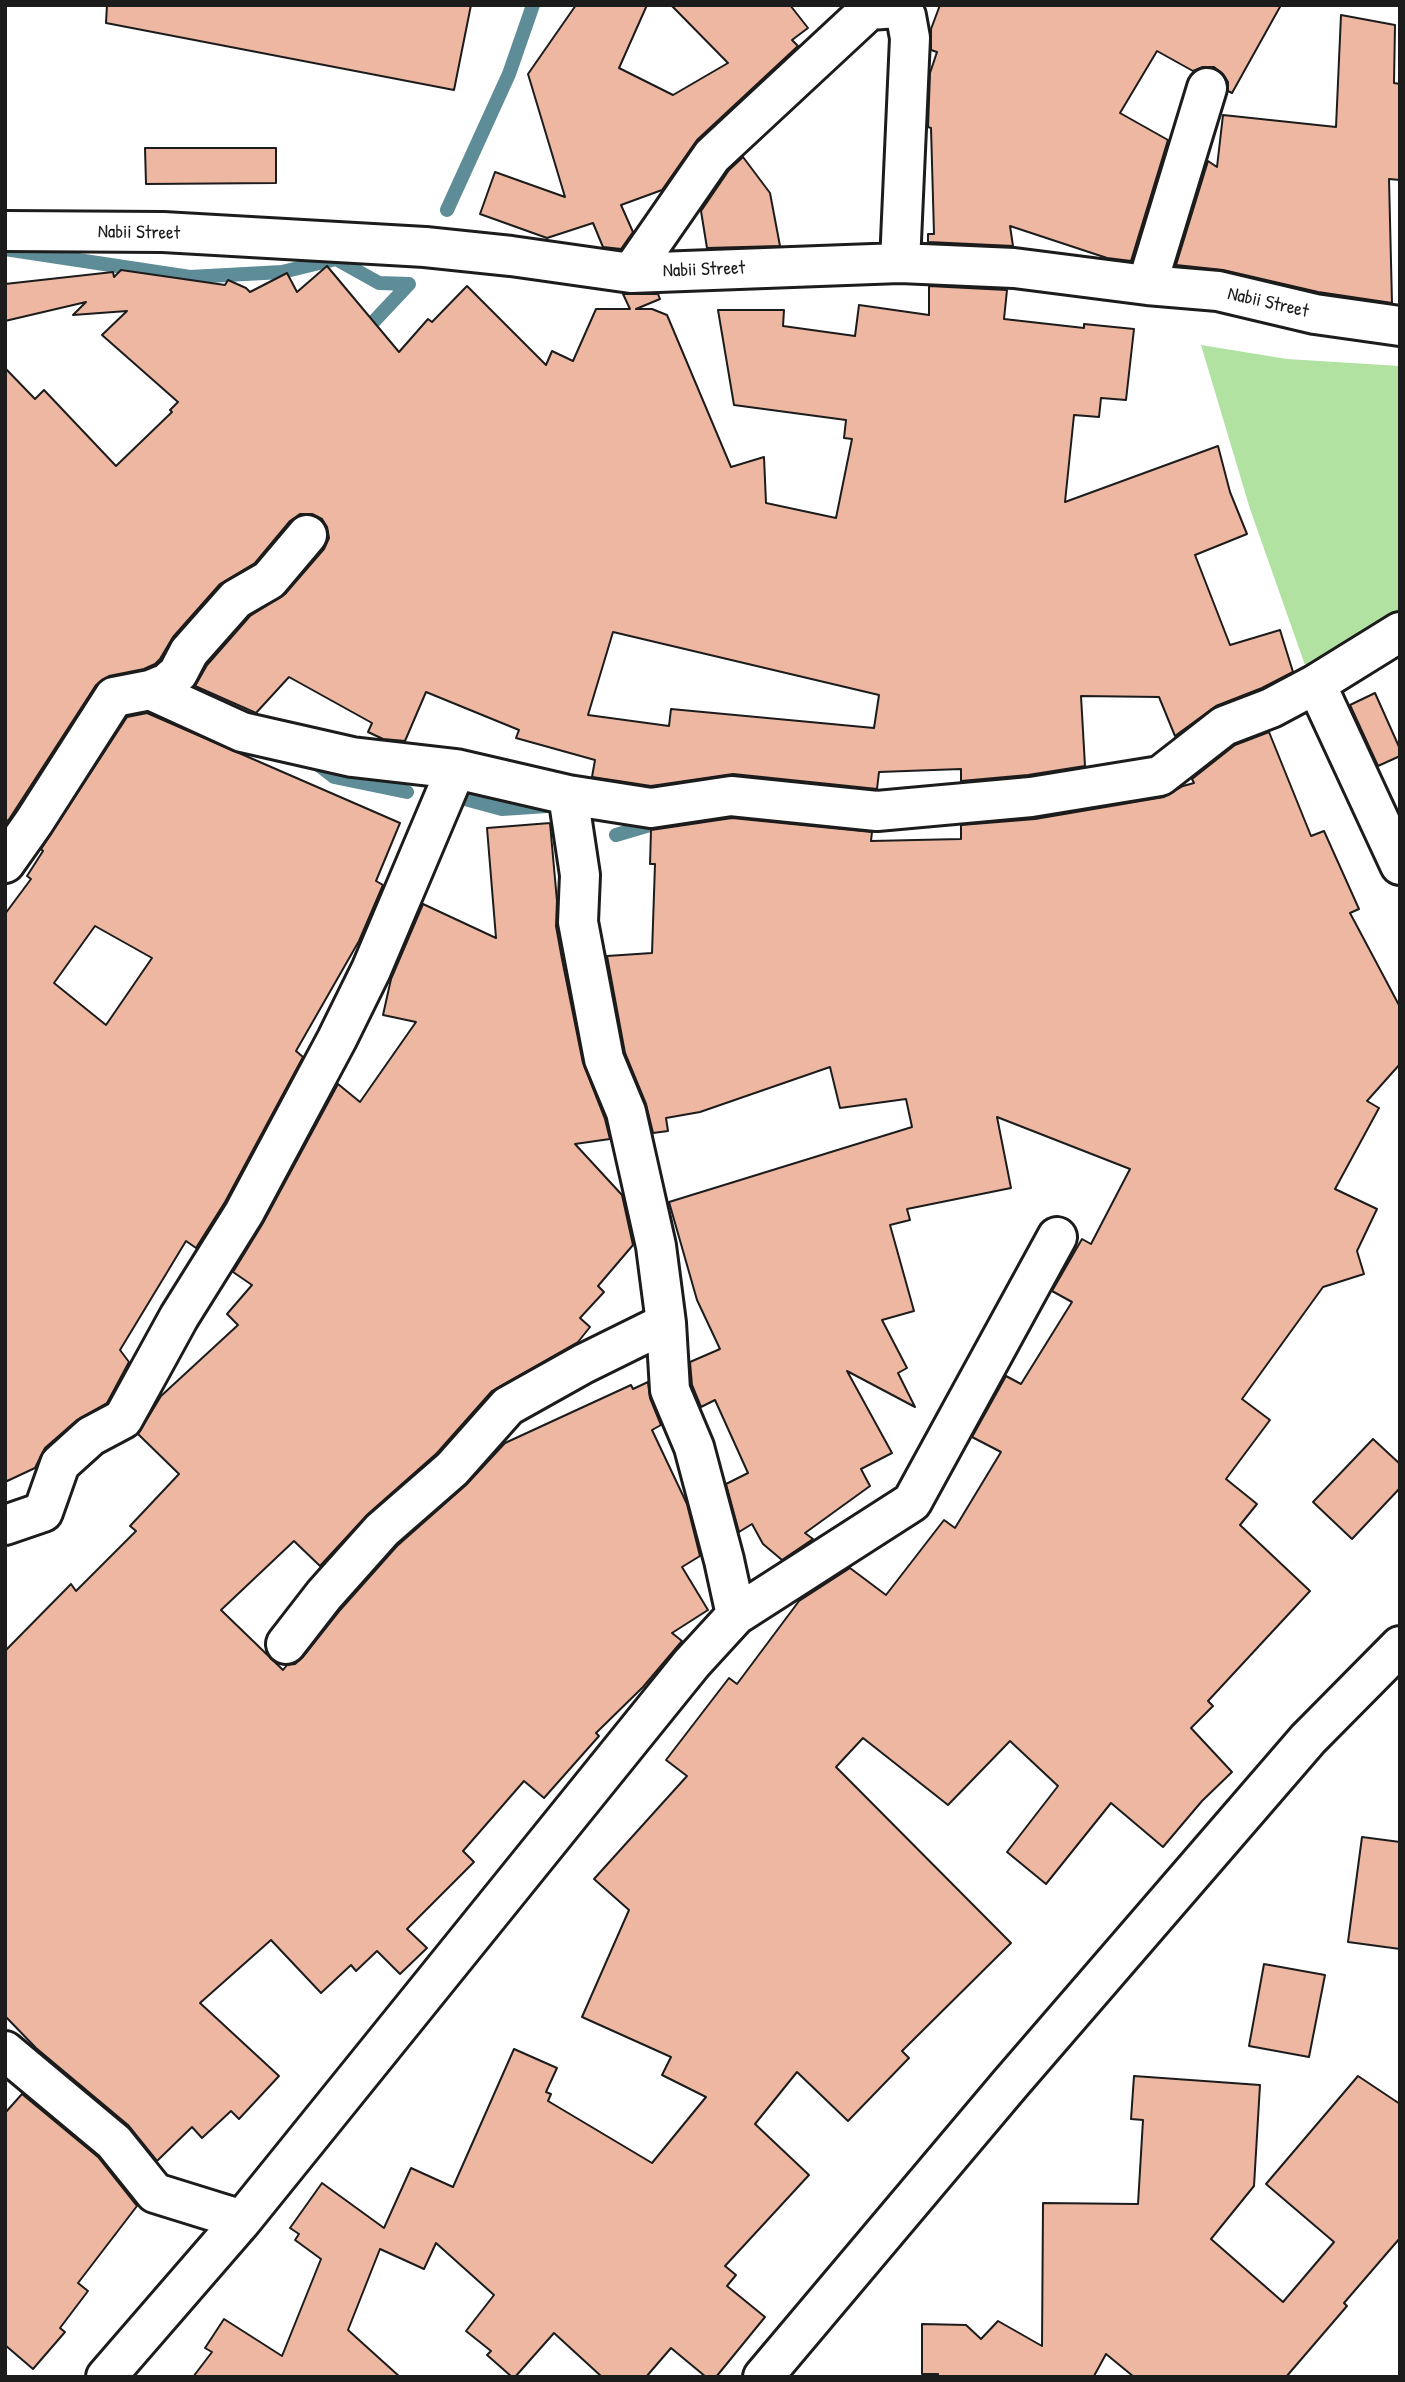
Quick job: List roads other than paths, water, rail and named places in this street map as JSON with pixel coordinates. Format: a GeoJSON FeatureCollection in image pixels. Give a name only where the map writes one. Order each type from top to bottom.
{"type":"FeatureCollection","features":[{"type":"Feature","properties":{"kind":"street"},"geometry":{"type":"LineString","coordinates":[[631,273],[712,156],[869,10],[898,8],[906,16],[910,38],[900,263]]}},
{"type":"Feature","properties":{"kind":"street"},"geometry":{"type":"LineString","coordinates":[[1147,285],[1208,88]]}},
{"type":"Feature","properties":{"kind":"street","name":"Nabii Street"},"geometry":{"type":"LineString","coordinates":[[5,231],[163,232],[425,247],[631,273],[900,263],[1014,268],[1217,291],[1315,314],[1400,326]]}},
{"type":"Feature","properties":{"kind":"street"},"geometry":{"type":"LineString","coordinates":[[5,863],[114,697],[150,690],[167,683],[178,673],[189,652],[236,599],[269,580],[307,535]]}},
{"type":"Feature","properties":{"kind":"street"},"geometry":{"type":"LineString","coordinates":[[150,690],[242,732],[352,757],[456,769],[568,795],[651,808],[732,796],[877,811],[1031,797],[1160,776],[1224,726],[1271,708],[1316,684],[1400,632]]}},
{"type":"Feature","properties":{"kind":"street"},"geometry":{"type":"LineString","coordinates":[[1316,684],[1400,865]]}},
{"type":"Feature","properties":{"kind":"street"},"geometry":{"type":"LineString","coordinates":[[5,1525],[43,1512],[60,1464],[91,1436],[123,1419],[179,1317],[244,1213],[337,1039],[371,970],[456,769]]}},
{"type":"Feature","properties":{"kind":"street"},"geometry":{"type":"LineString","coordinates":[[568,795],[580,875],[578,922],[604,1059],[626,1112],[656,1246],[666,1323],[670,1390],[694,1447],[736,1615]]}},
{"type":"Feature","properties":{"kind":"street"},"geometry":{"type":"LineString","coordinates":[[106,2377],[242,2220],[692,1663],[736,1615],[912,1502],[1057,1237]]}},
{"type":"Feature","properties":{"kind":"street"},"geometry":{"type":"LineString","coordinates":[[286,1644],[324,1595],[382,1530],[452,1469],[508,1406],[583,1364],[666,1323]]}},
{"type":"Feature","properties":{"kind":"street"},"geometry":{"type":"LineString","coordinates":[[763,2377],[1010,2084],[1299,1749],[1400,1646]]}},
{"type":"Feature","properties":{"kind":"street"},"geometry":{"type":"LineString","coordinates":[[5,2051],[114,2142],[155,2193],[242,2220]]}},
{"type":"Feature","properties":{"kind":"waterway"},"geometry":{"type":"LineString","coordinates":[[447,210],[509,74],[533,5]]}},
{"type":"Feature","properties":{"kind":"waterway"},"geometry":{"type":"LineString","coordinates":[[5,249],[190,277],[282,272],[336,259],[379,283],[409,284]]}},
{"type":"Feature","properties":{"kind":"waterway"},"geometry":{"type":"LineString","coordinates":[[362,334],[409,284]]}},
{"type":"Feature","properties":{"kind":"waterway"},"geometry":{"type":"LineString","coordinates":[[311,759],[334,777],[407,792]]}},
{"type":"Feature","properties":{"kind":"waterway"},"geometry":{"type":"LineString","coordinates":[[465,799],[502,809],[547,806]]}},
{"type":"Feature","properties":{"kind":"waterway"},"geometry":{"type":"LineString","coordinates":[[616,835],[660,822]]}}]}
